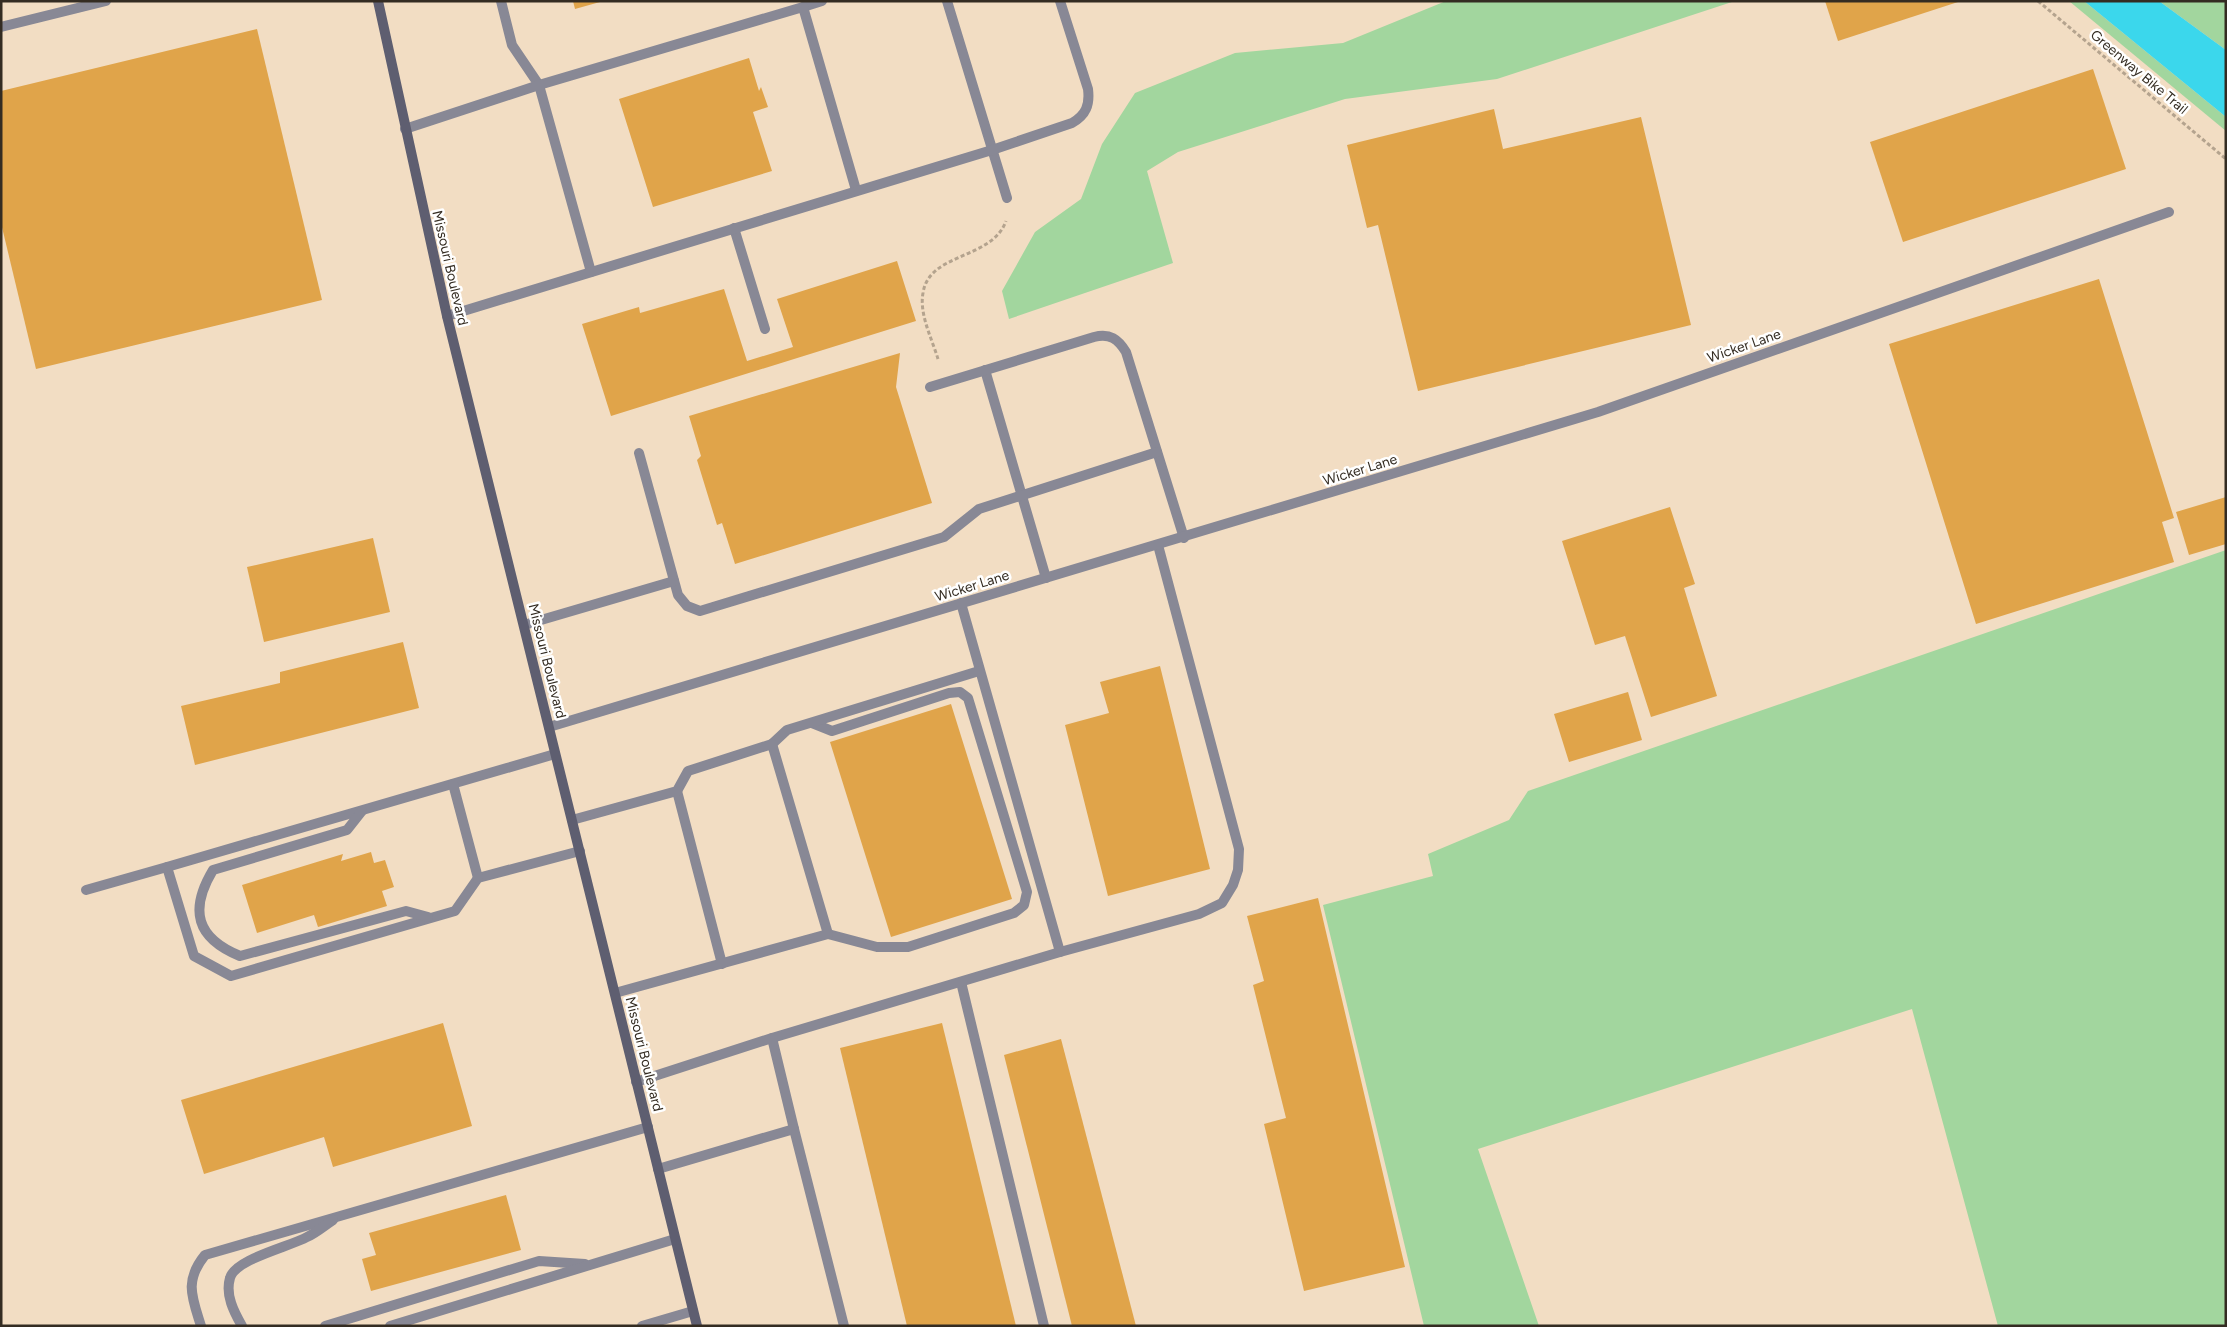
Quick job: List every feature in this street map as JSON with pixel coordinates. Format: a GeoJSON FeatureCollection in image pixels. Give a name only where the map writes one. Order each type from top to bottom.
{"type":"FeatureCollection","features":[{"type":"Feature","properties":{"kind":"main road","name":"Missouri Boulevard"},"geometry":{"type":"LineString","coordinates":[[378,1],[447,316],[697,1326]]}},
{"type":"Feature","properties":{"kind":"street"},"geometry":{"type":"LineString","coordinates":[[1,27],[106,1]]}},
{"type":"Feature","properties":{"kind":"street"},"geometry":{"type":"LineString","coordinates":[[501,1],[512,45],[539,86],[591,272]]}},
{"type":"Feature","properties":{"kind":"street"},"geometry":{"type":"LineString","coordinates":[[405,129],[539,86],[822,1]]}},
{"type":"Feature","properties":{"kind":"street"},"geometry":{"type":"LineString","coordinates":[[947,1],[1006,198]]}},
{"type":"Feature","properties":{"kind":"street"},"geometry":{"type":"LineString","coordinates":[[447,316],[992,150],[1072,123],[1081,118],[1089,100],[1088,90],[1060,1]]}},
{"type":"Feature","properties":{"kind":"street"},"geometry":{"type":"LineString","coordinates":[[803,7],[856,190]]}},
{"type":"Feature","properties":{"kind":"street","name":"Wicker Lane"},"geometry":{"type":"LineString","coordinates":[[549,727],[1184,538],[1598,412],[2169,212]]}},
{"type":"Feature","properties":{"kind":"street"},"geometry":{"type":"LineString","coordinates":[[734,228],[765,329]]}},
{"type":"Feature","properties":{"kind":"street"},"geometry":{"type":"LineString","coordinates":[[930,387],[1104,334],[1112,337],[1120,343],[1126,352],[1184,538]]}},
{"type":"Feature","properties":{"kind":"street"},"geometry":{"type":"LineString","coordinates":[[985,370],[1046,578]]}},
{"type":"Feature","properties":{"kind":"street"},"geometry":{"type":"LineString","coordinates":[[639,453],[678,596],[687,606],[700,611],[714,609],[944,537],[979,509],[1157,452]]}},
{"type":"Feature","properties":{"kind":"street"},"geometry":{"type":"LineString","coordinates":[[636,1082],[772,1038],[1060,952],[1199,914],[1222,903],[1233,885],[1238,870],[1239,849],[1158,545]]}},
{"type":"Feature","properties":{"kind":"street"},"geometry":{"type":"LineString","coordinates":[[524,625],[674,581]]}},
{"type":"Feature","properties":{"kind":"street"},"geometry":{"type":"LineString","coordinates":[[961,603],[1060,952]]}},
{"type":"Feature","properties":{"kind":"street"},"geometry":{"type":"LineString","coordinates":[[572,820],[677,790],[688,771],[772,744],[787,730],[979,671]]}},
{"type":"Feature","properties":{"kind":"street"},"geometry":{"type":"LineString","coordinates":[[615,993],[828,934],[877,947],[908,947],[1014,912],[1024,904],[1027,892],[968,698],[960,692],[949,693],[832,731],[812,723]]}},
{"type":"Feature","properties":{"kind":"street"},"geometry":{"type":"LineString","coordinates":[[772,744],[828,934]]}},
{"type":"Feature","properties":{"kind":"street"},"geometry":{"type":"LineString","coordinates":[[86,890],[556,754]]}},
{"type":"Feature","properties":{"kind":"street"},"geometry":{"type":"LineString","coordinates":[[453,784],[478,878]]}},
{"type":"Feature","properties":{"kind":"street"},"geometry":{"type":"LineString","coordinates":[[677,790],[722,964]]}},
{"type":"Feature","properties":{"kind":"street"},"geometry":{"type":"LineString","coordinates":[[362,811],[347,830],[213,870],[201,889],[200,896],[199,912],[206,933],[221,948],[240,956],[406,911],[429,918]]}},
{"type":"Feature","properties":{"kind":"street"},"geometry":{"type":"LineString","coordinates":[[167,867],[194,956],[232,976],[455,911],[478,878],[580,851]]}},
{"type":"Feature","properties":{"kind":"street"},"geometry":{"type":"LineString","coordinates":[[961,982],[1044,1326]]}},
{"type":"Feature","properties":{"kind":"street"},"geometry":{"type":"LineString","coordinates":[[772,1038],[844,1326]]}},
{"type":"Feature","properties":{"kind":"street"},"geometry":{"type":"LineString","coordinates":[[201,1326],[190,1290],[195,1267],[205,1255],[648,1127]]}},
{"type":"Feature","properties":{"kind":"street"},"geometry":{"type":"LineString","coordinates":[[658,1169],[794,1129]]}},
{"type":"Feature","properties":{"kind":"street"},"geometry":{"type":"LineString","coordinates":[[242,1326],[232,1307],[230,1292],[230,1277],[240,1265],[306,1238],[342,1214]]}},
{"type":"Feature","properties":{"kind":"street"},"geometry":{"type":"LineString","coordinates":[[390,1326],[675,1239]]}},
{"type":"Feature","properties":{"kind":"street"},"geometry":{"type":"LineString","coordinates":[[325,1326],[539,1261],[591,1264]]}},
{"type":"Feature","properties":{"kind":"street"},"geometry":{"type":"LineString","coordinates":[[642,1326],[693,1311]]}},
{"type":"Feature","properties":{"kind":"path","name":"Greenway Bike Trail"},"geometry":{"type":"LineString","coordinates":[[2038,1],[2226,159]]}},
{"type":"Feature","properties":{"kind":"path"},"geometry":{"type":"LineString","coordinates":[[945,382],[925,318],[922,292],[931,274],[946,262],[981,248],[1003,228],[1008,215],[1006,198]]}},
{"type":"Feature","properties":{"kind":"green space"},"geometry":{"type":"Polygon","coordinates":[[[1446,1],[1735,1],[1497,79],[1345,99],[1178,152],[1147,171],[1173,263],[1009,319],[1002,291],[1035,232],[1081,199],[1102,144],[1135,93],[1235,53],[1343,43],[1446,1]]]}},
{"type":"Feature","properties":{"kind":"green space"},"geometry":{"type":"Polygon","coordinates":[[[2069,1],[2084,1],[2226,117],[2226,131],[2069,1]]]}},
{"type":"Feature","properties":{"kind":"green space"},"geometry":{"type":"Polygon","coordinates":[[[2159,1],[2226,1],[2226,50],[2159,1]]]}},
{"type":"Feature","properties":{"kind":"green space"},"geometry":{"type":"Polygon","coordinates":[[[2226,550],[2226,1326],[1998,1326],[1912,1009],[1478,1149],[1539,1326],[1424,1326],[1323,905],[1433,876],[1428,854],[1509,820],[1528,791],[2226,550]]]}},
{"type":"Feature","properties":{"kind":"water"},"geometry":{"type":"Polygon","coordinates":[[[2084,1],[2159,1],[2226,50],[2226,117],[2084,1]]]}},
{"type":"Feature","properties":{"kind":"building"},"geometry":{"type":"Polygon","coordinates":[[[573,1],[600,1],[600,2],[575,9],[573,1]]]}},
{"type":"Feature","properties":{"kind":"building"},"geometry":{"type":"Polygon","coordinates":[[[1825,1],[1958,1],[1958,2],[1838,41],[1825,1]]]}},
{"type":"Feature","properties":{"kind":"building"},"geometry":{"type":"Polygon","coordinates":[[[257,29],[322,300],[36,369],[1,223],[1,91],[257,29]]]}},
{"type":"Feature","properties":{"kind":"building"},"geometry":{"type":"Polygon","coordinates":[[[749,58],[759,91],[761,87],[768,107],[753,112],[772,171],[653,207],[619,99],[749,58]]]}},
{"type":"Feature","properties":{"kind":"building"},"geometry":{"type":"Polygon","coordinates":[[[2093,69],[2126,169],[1903,242],[1870,142],[2093,69]]]}},
{"type":"Feature","properties":{"kind":"building"},"geometry":{"type":"Polygon","coordinates":[[[1494,109],[1503,149],[1641,117],[1691,325],[1418,391],[1378,225],[1367,228],[1347,145],[1494,109]]]}},
{"type":"Feature","properties":{"kind":"building"},"geometry":{"type":"Polygon","coordinates":[[[897,261],[916,321],[611,416],[582,324],[639,307],[640,313],[724,289],[747,361],[793,347],[777,299],[897,261]]]}},
{"type":"Feature","properties":{"kind":"building"},"geometry":{"type":"Polygon","coordinates":[[[2099,279],[2174,518],[2162,522],[2174,562],[1976,624],[1889,344],[2099,279]]]}},
{"type":"Feature","properties":{"kind":"building"},"geometry":{"type":"Polygon","coordinates":[[[900,353],[896,387],[932,503],[735,564],[722,523],[717,525],[697,460],[701,456],[689,416],[900,353]]]}},
{"type":"Feature","properties":{"kind":"building"},"geometry":{"type":"Polygon","coordinates":[[[2226,497],[2226,544],[2189,555],[2176,512],[2226,497]]]}},
{"type":"Feature","properties":{"kind":"building"},"geometry":{"type":"Polygon","coordinates":[[[1670,507],[1695,584],[1684,588],[1717,696],[1651,717],[1625,636],[1595,645],[1562,541],[1670,507]]]}},
{"type":"Feature","properties":{"kind":"building"},"geometry":{"type":"Polygon","coordinates":[[[373,538],[390,612],[264,642],[247,567],[373,538]]]}},
{"type":"Feature","properties":{"kind":"building"},"geometry":{"type":"Polygon","coordinates":[[[403,642],[419,708],[195,765],[181,706],[280,683],[280,672],[403,642]]]}},
{"type":"Feature","properties":{"kind":"building"},"geometry":{"type":"Polygon","coordinates":[[[1160,666],[1210,869],[1108,896],[1065,725],[1109,713],[1100,682],[1160,666]]]}},
{"type":"Feature","properties":{"kind":"building"},"geometry":{"type":"Polygon","coordinates":[[[1628,692],[1642,740],[1569,762],[1554,714],[1628,692]]]}},
{"type":"Feature","properties":{"kind":"building"},"geometry":{"type":"Polygon","coordinates":[[[951,704],[1012,899],[891,937],[830,742],[951,704]]]}},
{"type":"Feature","properties":{"kind":"building"},"geometry":{"type":"Polygon","coordinates":[[[371,852],[374,863],[385,860],[394,887],[382,891],[387,906],[318,927],[314,915],[257,933],[242,885],[343,854],[341,861],[371,852]]]}},
{"type":"Feature","properties":{"kind":"building"},"geometry":{"type":"Polygon","coordinates":[[[1318,898],[1405,1267],[1304,1291],[1264,1124],[1286,1118],[1253,985],[1264,981],[1247,916],[1318,898]]]}},
{"type":"Feature","properties":{"kind":"building"},"geometry":{"type":"Polygon","coordinates":[[[443,1023],[472,1126],[333,1167],[324,1137],[204,1174],[181,1100],[443,1023]]]}},
{"type":"Feature","properties":{"kind":"building"},"geometry":{"type":"Polygon","coordinates":[[[942,1023],[1016,1326],[907,1326],[840,1048],[942,1023]]]}},
{"type":"Feature","properties":{"kind":"building"},"geometry":{"type":"Polygon","coordinates":[[[1061,1039],[1136,1326],[1072,1326],[1004,1055],[1061,1039]]]}},
{"type":"Feature","properties":{"kind":"building"},"geometry":{"type":"Polygon","coordinates":[[[506,1195],[521,1250],[371,1291],[362,1259],[376,1255],[369,1233],[506,1195]]]}}]}
